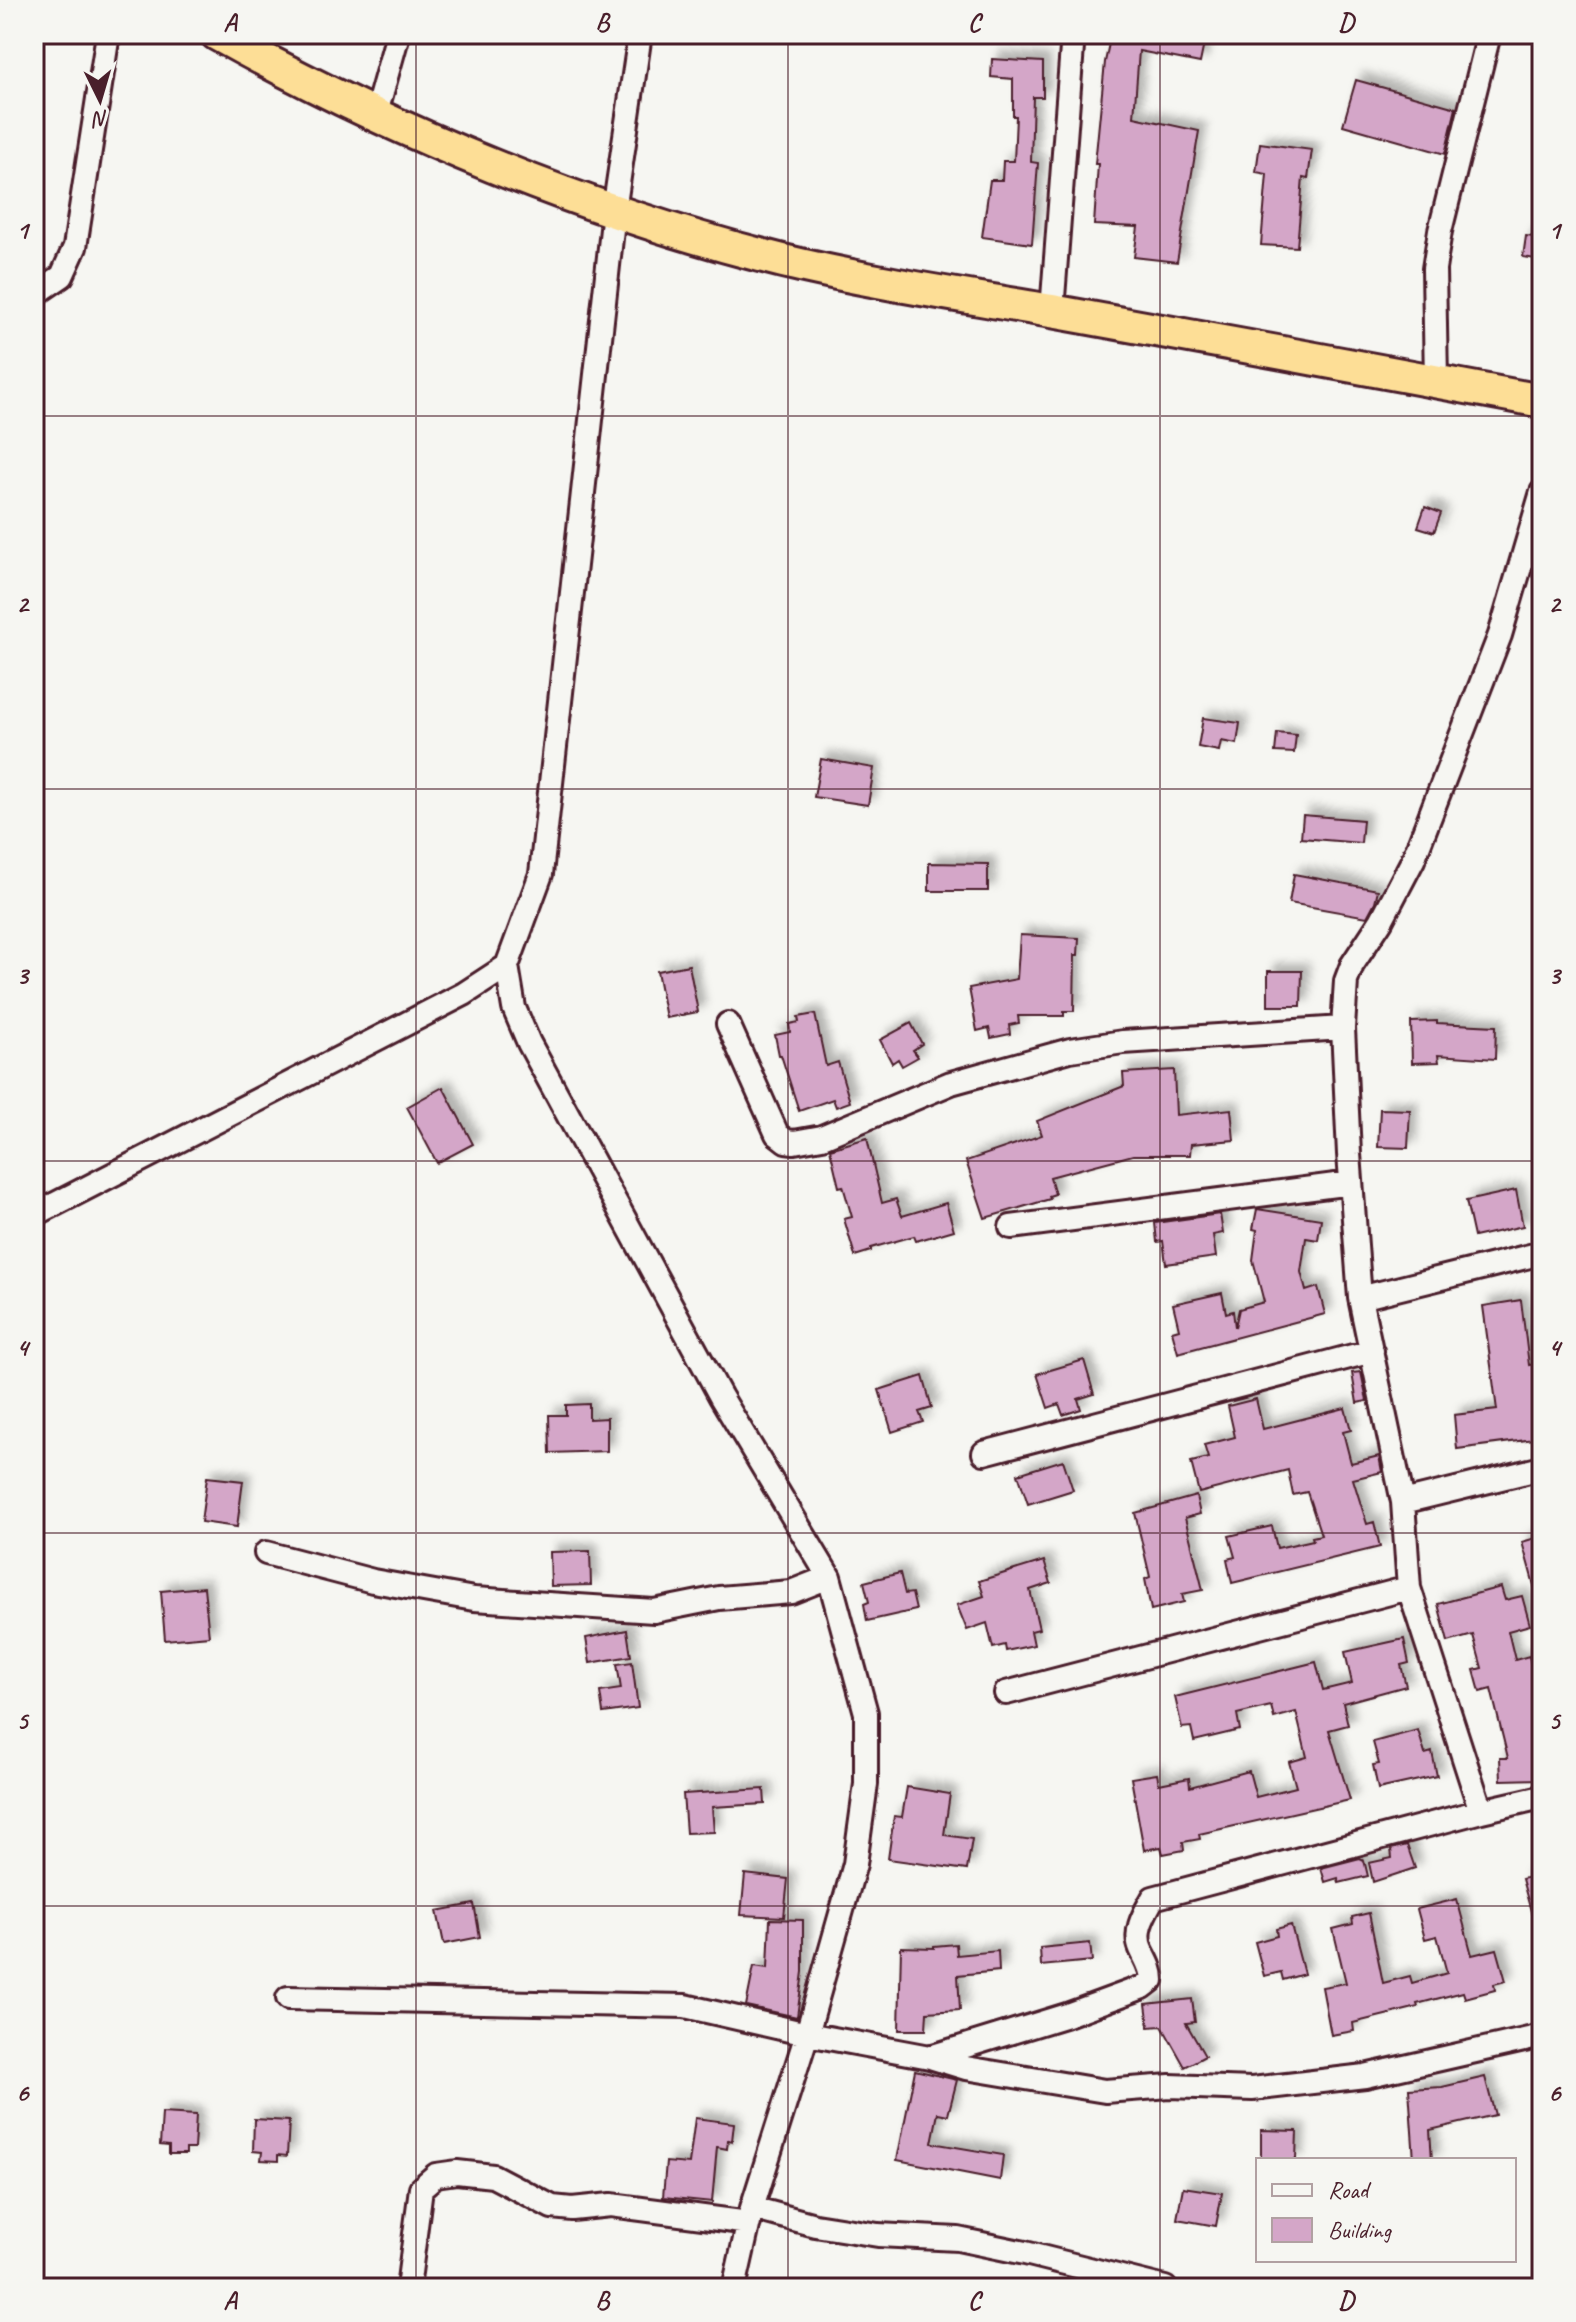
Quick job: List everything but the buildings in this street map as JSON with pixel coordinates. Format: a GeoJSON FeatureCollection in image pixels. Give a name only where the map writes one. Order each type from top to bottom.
{"type":"FeatureCollection","features":[{"type":"Feature","properties":{"kind":"highway"},"geometry":{"type":"LineString","coordinates":[[217,34],[282,70],[496,168],[614,211],[783,260],[954,297],[1052,311],[1542,401]]}},
{"type":"Feature","properties":{"kind":"street"},"geometry":{"type":"LineString","coordinates":[[36,292],[62,276],[75,247],[108,34]]}},
{"type":"Feature","properties":{"kind":"street"},"geometry":{"type":"LineString","coordinates":[[376,113],[398,34]]}},
{"type":"Feature","properties":{"kind":"street"},"geometry":{"type":"LineString","coordinates":[[640,34],[614,211],[541,874],[507,966],[514,1008],[529,1043],[721,1397],[829,1577],[866,1713],[866,1784],[855,1864],[751,2216],[734,2288]]}},
{"type":"Feature","properties":{"kind":"street"},"geometry":{"type":"LineString","coordinates":[[1052,311],[1073,34]]}},
{"type":"Feature","properties":{"kind":"street"},"geometry":{"type":"LineString","coordinates":[[1436,381],[1434,269],[1440,231],[1489,34]]}},
{"type":"Feature","properties":{"kind":"street"},"geometry":{"type":"LineString","coordinates":[[1481,1811],[1409,1588],[1403,1502],[1360,1298],[1343,1028],[1346,981],[1352,965],[1381,921],[1413,860],[1500,635],[1542,492]]}},
{"type":"Feature","properties":{"kind":"street"},"geometry":{"type":"LineString","coordinates":[[34,1215],[464,994],[507,966]]}},
{"type":"Feature","properties":{"kind":"street"},"geometry":{"type":"LineString","coordinates":[[728,1024],[777,1134],[786,1141],[794,1142],[822,1137],[951,1083],[1070,1050],[1123,1042],[1343,1028]]}},
{"type":"Feature","properties":{"kind":"street"},"geometry":{"type":"LineString","coordinates":[[1011,1227],[1351,1183]]}},
{"type":"Feature","properties":{"kind":"street"},"geometry":{"type":"LineString","coordinates":[[1360,1298],[1542,1253]]}},
{"type":"Feature","properties":{"kind":"street"},"geometry":{"type":"LineString","coordinates":[[984,1453],[1372,1351]]}},
{"type":"Feature","properties":{"kind":"street"},"geometry":{"type":"LineString","coordinates":[[1403,1502],[1542,1468]]}},
{"type":"Feature","properties":{"kind":"street"},"geometry":{"type":"LineString","coordinates":[[266,1553],[373,1581],[474,1599],[654,1611],[719,1598],[791,1592],[829,1577]]}},
{"type":"Feature","properties":{"kind":"street"},"geometry":{"type":"LineString","coordinates":[[1006,1693],[1409,1588]]}},
{"type":"Feature","properties":{"kind":"street"},"geometry":{"type":"LineString","coordinates":[[930,2057],[1067,2015],[1143,1987],[1152,1980],[1152,1973],[1139,1943],[1139,1929],[1153,1898],[1542,1797]]}},
{"type":"Feature","properties":{"kind":"street"},"geometry":{"type":"LineString","coordinates":[[288,1998],[685,2006],[807,2034],[930,2057],[966,2068],[1012,2073],[1105,2091],[1170,2086],[1252,2089],[1365,2076],[1542,2036]]}},
{"type":"Feature","properties":{"kind":"street"},"geometry":{"type":"LineString","coordinates":[[408,2288],[421,2188],[436,2175],[457,2172],[493,2176],[552,2207],[572,2209],[611,2205],[751,2216],[878,2235],[958,2239],[1108,2281],[1165,2288]]}}]}
